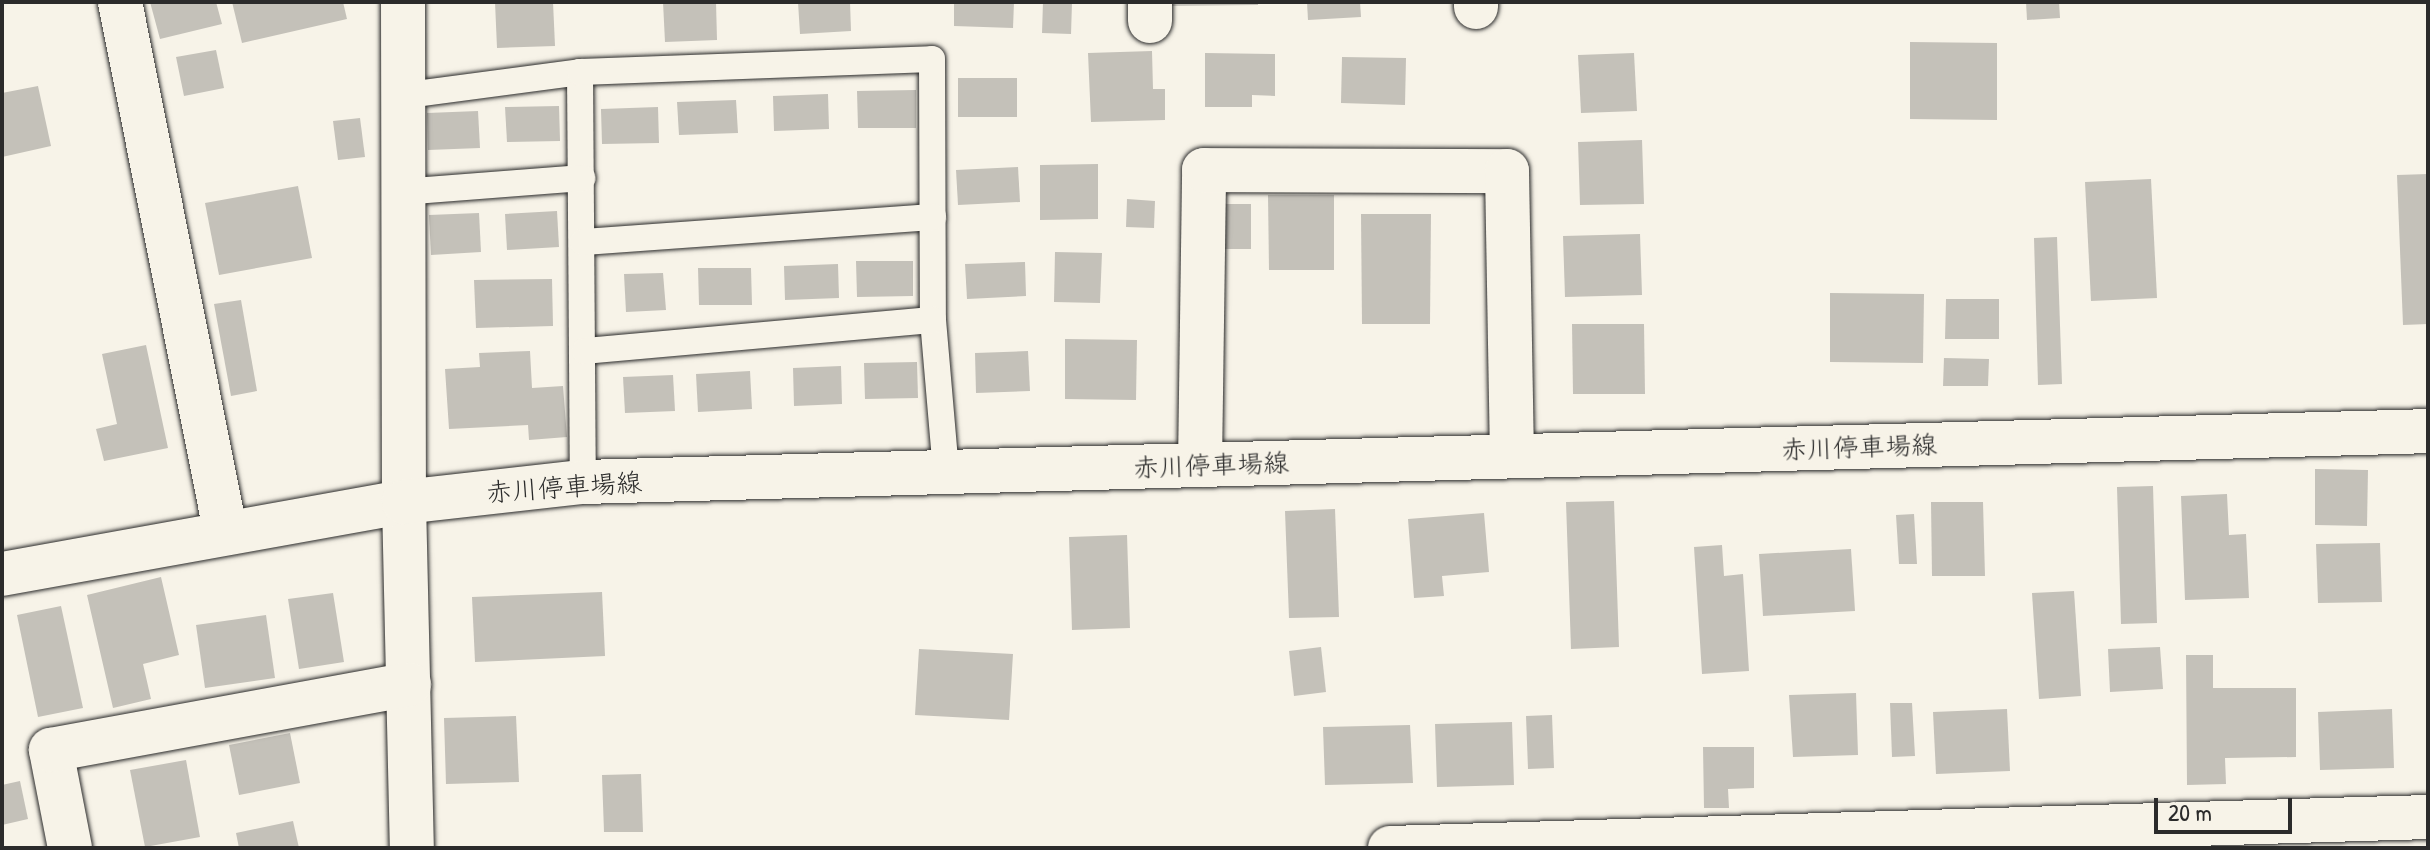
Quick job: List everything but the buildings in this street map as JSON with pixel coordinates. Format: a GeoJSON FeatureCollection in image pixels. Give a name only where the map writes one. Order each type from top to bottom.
{"type":"FeatureCollection","features":[{"type":"Feature","properties":{"kind":"street"},"geometry":{"type":"LineString","coordinates":[[120,2],[225,530]]}},
{"type":"Feature","properties":{"kind":"street"},"geometry":{"type":"LineString","coordinates":[[403,2],[404,502],[412,848]]}},
{"type":"Feature","properties":{"kind":"street"},"geometry":{"type":"LineString","coordinates":[[1200,465],[1204,170],[1507,171],[1512,456]]}},
{"type":"Feature","properties":{"kind":"street","name":"赤川停車場線"},"geometry":{"type":"LineString","coordinates":[[2,574],[225,530],[404,502],[583,482],[2428,431]]}},
{"type":"Feature","properties":{"kind":"street"},"geometry":{"type":"LineString","coordinates":[[70,848],[51,750],[409,684]]}},
{"type":"Feature","properties":{"kind":"street"},"geometry":{"type":"LineString","coordinates":[[1390,848],[2310,833],[2428,817]]}},
{"type":"Feature","properties":{"kind":"lane"},"geometry":{"type":"LineString","coordinates":[[401,96],[580,72],[932,59],[933,320],[946,472]]}},
{"type":"Feature","properties":{"kind":"lane"},"geometry":{"type":"LineString","coordinates":[[580,72],[585,351],[583,482]]}},
{"type":"Feature","properties":{"kind":"lane"},"geometry":{"type":"LineString","coordinates":[[401,192],[582,178]]}},
{"type":"Feature","properties":{"kind":"lane"},"geometry":{"type":"LineString","coordinates":[[583,242],[933,217]]}},
{"type":"Feature","properties":{"kind":"lane"},"geometry":{"type":"LineString","coordinates":[[585,351],[933,320]]}}]}
